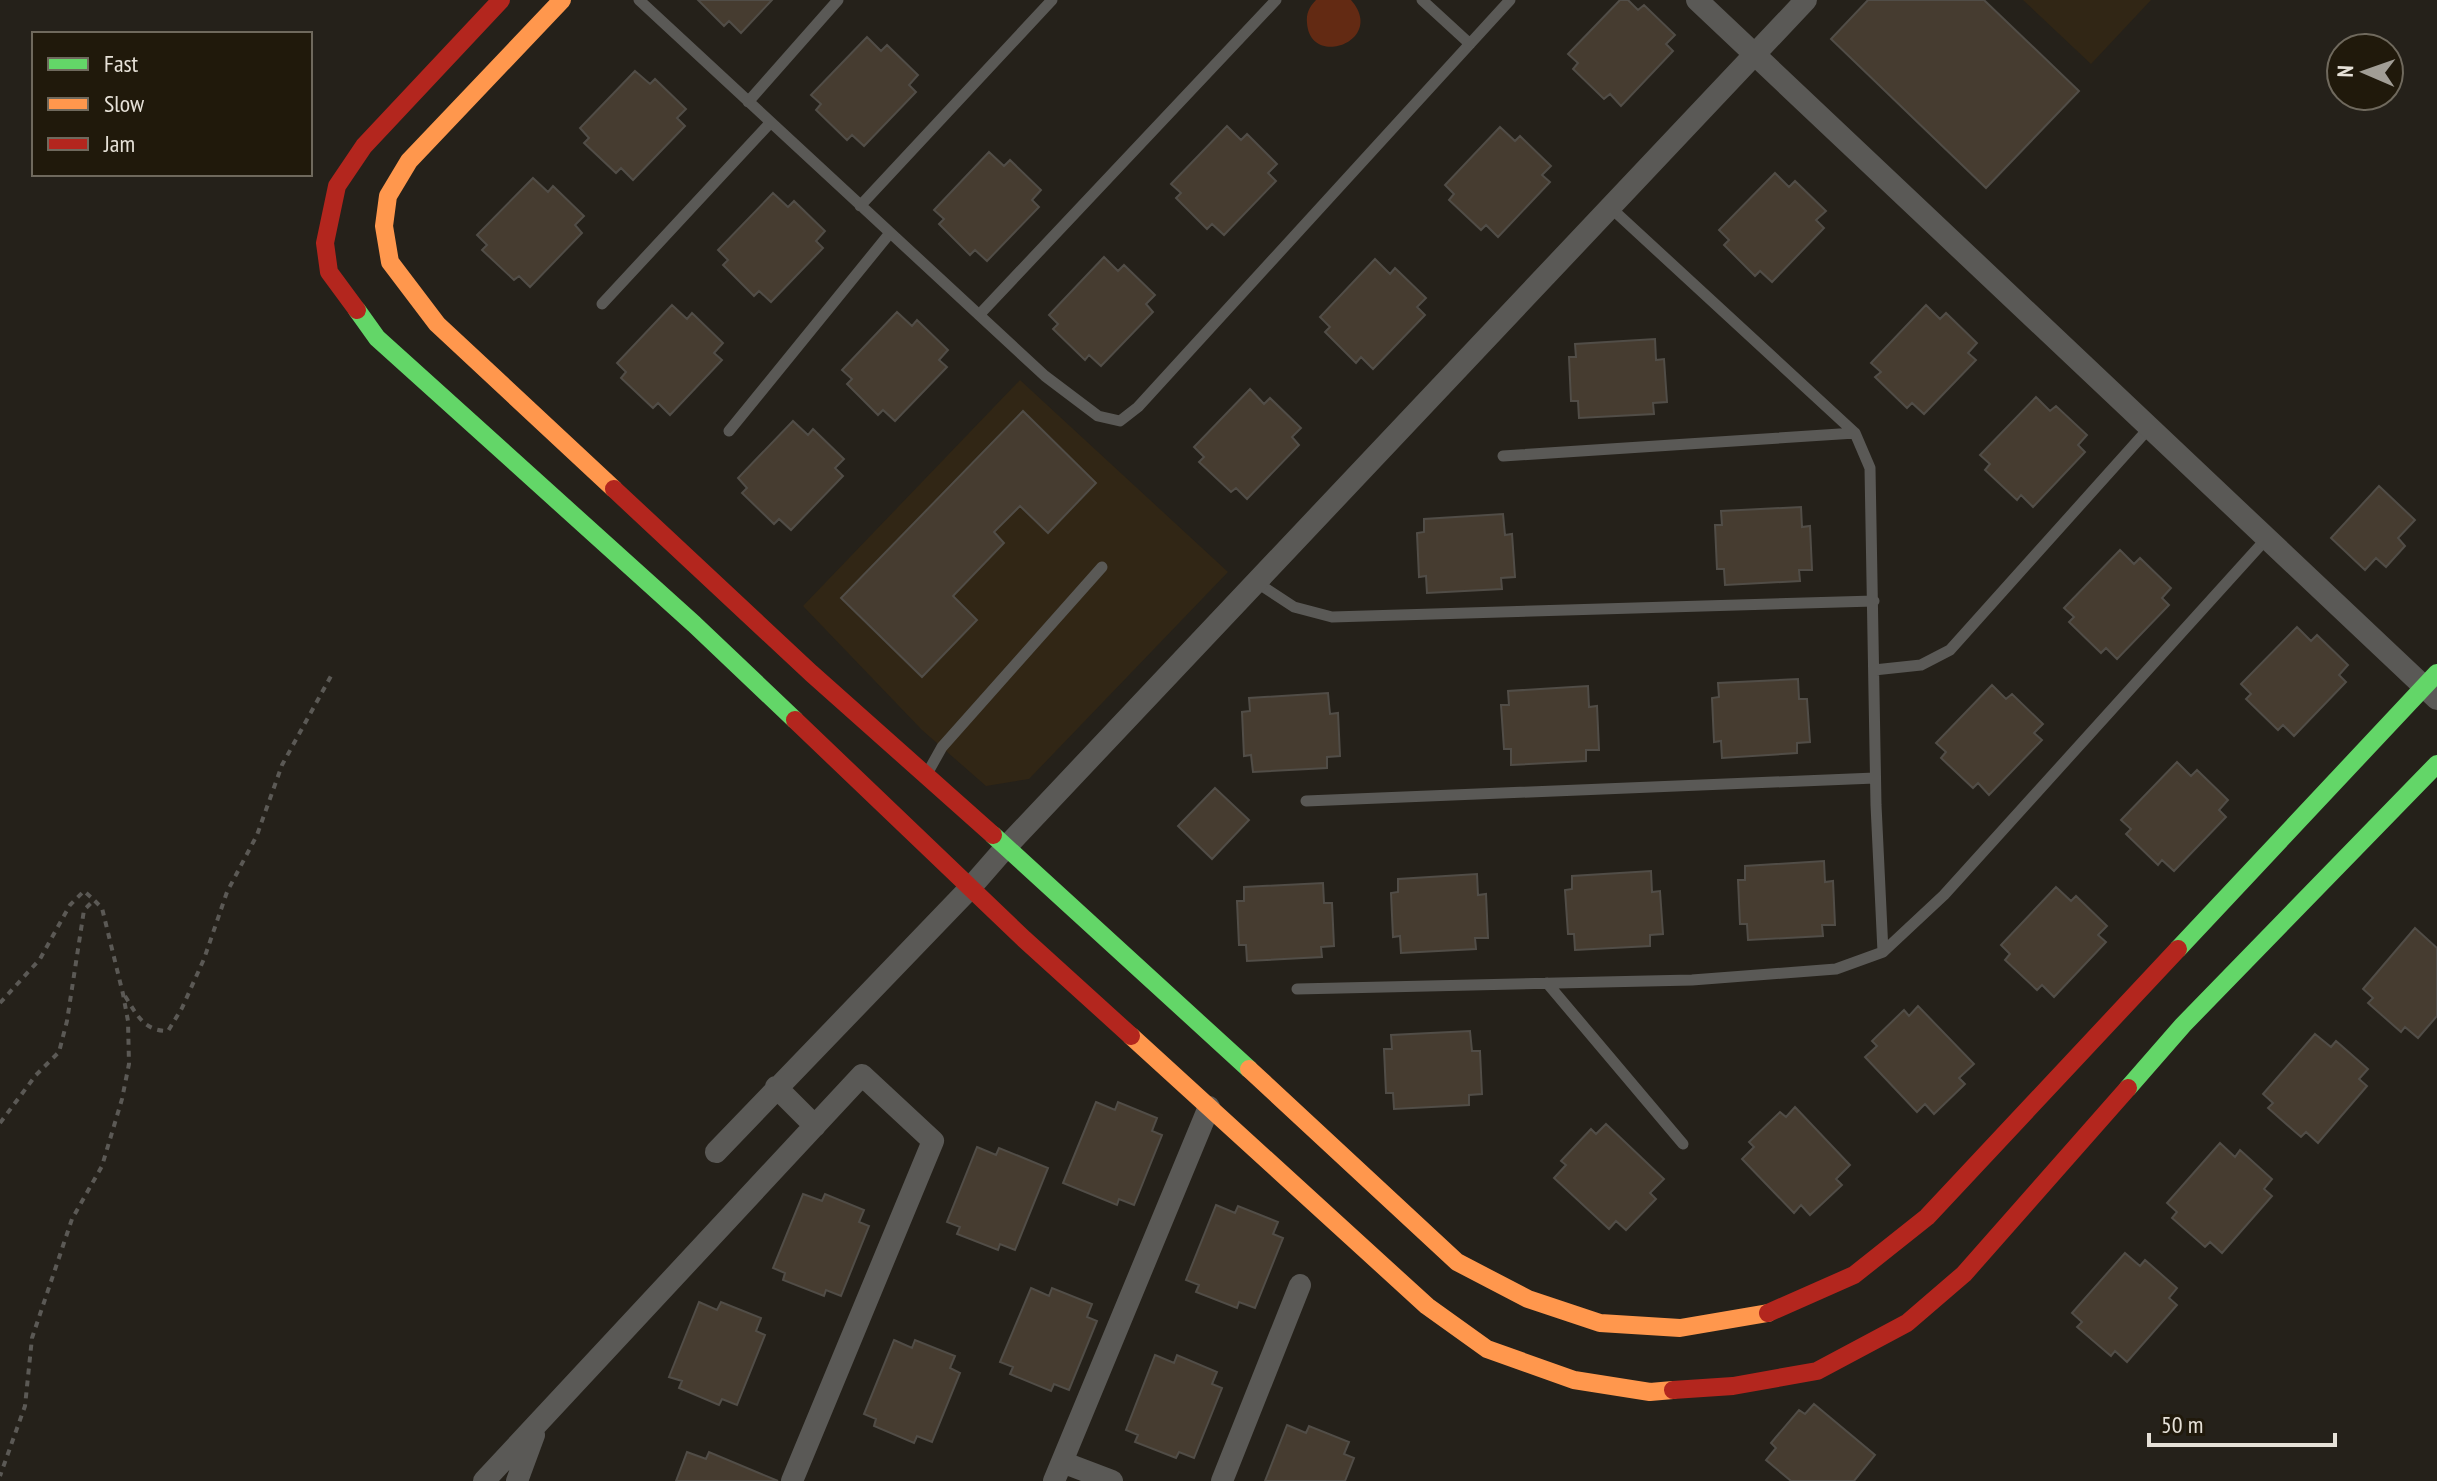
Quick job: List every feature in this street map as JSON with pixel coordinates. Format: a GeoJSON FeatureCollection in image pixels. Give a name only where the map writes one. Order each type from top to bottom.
{"type":"FeatureCollection","features":[{"type":"Feature","properties":{"kind":"street"},"geometry":{"type":"LineString","coordinates":[[501,0],[364,146],[337,186],[325,243],[329,272],[377,338],[694,624],[971,887],[1427,1306],[1487,1349],[1574,1380],[1650,1392],[1733,1386],[1817,1371],[1907,1323],[1964,1274],[2183,1025],[2437,764]]}},
{"type":"Feature","properties":{"kind":"street"},"geometry":{"type":"LineString","coordinates":[[562,0],[409,161],[388,196],[384,226],[390,262],[437,324],[811,673],[1006,847],[1457,1262],[1528,1299],[1600,1323],[1680,1328],[1772,1312],[1854,1275],[1927,1217],[2433,686],[2267,538],[1697,0]]}},
{"type":"Feature","properties":{"kind":"street"},"geometry":{"type":"LineString","coordinates":[[716,1152],[971,887],[1806,0]]}},
{"type":"Feature","properties":{"kind":"street"},"geometry":{"type":"LineString","coordinates":[[484,1481],[862,1075],[933,1141],[792,1481]]}},
{"type":"Feature","properties":{"kind":"street"},"geometry":{"type":"LineString","coordinates":[[776,1087],[815,1126]]}},
{"type":"Feature","properties":{"kind":"street"},"geometry":{"type":"LineString","coordinates":[[1112,1481],[1058,1471],[1209,1107]]}},
{"type":"Feature","properties":{"kind":"street"},"geometry":{"type":"LineString","coordinates":[[1222,1481],[1300,1285]]}},
{"type":"Feature","properties":{"kind":"street"},"geometry":{"type":"LineString","coordinates":[[517,1481],[539,1423]]}},
{"type":"Feature","properties":{"kind":"lane"},"geometry":{"type":"LineString","coordinates":[[639,0],[1045,376],[1098,416],[1120,421],[1138,407],[1510,0]]}},
{"type":"Feature","properties":{"kind":"lane"},"geometry":{"type":"LineString","coordinates":[[748,102],[838,0]]}},
{"type":"Feature","properties":{"kind":"lane"},"geometry":{"type":"LineString","coordinates":[[860,206],[1052,0]]}},
{"type":"Feature","properties":{"kind":"lane"},"geometry":{"type":"LineString","coordinates":[[979,315],[1276,0]]}},
{"type":"Feature","properties":{"kind":"lane"},"geometry":{"type":"LineString","coordinates":[[1422,0],[1470,44]]}},
{"type":"Feature","properties":{"kind":"lane"},"geometry":{"type":"LineString","coordinates":[[602,304],[770,123]]}},
{"type":"Feature","properties":{"kind":"lane"},"geometry":{"type":"LineString","coordinates":[[1611,208],[1855,433],[1870,468],[1875,778],[1883,952]]}},
{"type":"Feature","properties":{"kind":"lane"},"geometry":{"type":"LineString","coordinates":[[729,431],[890,233]]}},
{"type":"Feature","properties":{"kind":"lane"},"geometry":{"type":"LineString","coordinates":[[1874,670],[1921,665],[1950,650],[2150,427]]}},
{"type":"Feature","properties":{"kind":"lane"},"geometry":{"type":"LineString","coordinates":[[1503,456],[1855,433]]}},
{"type":"Feature","properties":{"kind":"lane"},"geometry":{"type":"LineString","coordinates":[[1297,989],[1692,980],[1836,969],[1883,952],[1944,895],[2267,538]]}},
{"type":"Feature","properties":{"kind":"lane"},"geometry":{"type":"LineString","coordinates":[[926,776],[942,747],[1102,567]]}},
{"type":"Feature","properties":{"kind":"lane"},"geometry":{"type":"LineString","coordinates":[[1256,582],[1294,607],[1332,617],[1874,601]]}},
{"type":"Feature","properties":{"kind":"lane"},"geometry":{"type":"LineString","coordinates":[[1306,801],[1875,778]]}},
{"type":"Feature","properties":{"kind":"lane"},"geometry":{"type":"LineString","coordinates":[[1547,983],[1683,1144]]}},
{"type":"Feature","properties":{"kind":"path"},"geometry":{"type":"LineString","coordinates":[[123,994],[146,1024],[155,1031],[168,1031],[204,959],[227,892],[257,835],[282,765],[331,676]]}},
{"type":"Feature","properties":{"kind":"path"},"geometry":{"type":"LineString","coordinates":[[0,1003],[40,959],[70,905],[84,891],[102,908],[128,1021],[129,1064],[102,1166],[72,1219],[32,1338],[25,1406],[0,1476]]}},
{"type":"Feature","properties":{"kind":"path"},"geometry":{"type":"LineString","coordinates":[[0,1123],[36,1075],[59,1052],[67,1021],[84,910],[94,900]]}},
{"type":"Feature","properties":{"kind":"shaded area"},"geometry":{"type":"Polygon","coordinates":[[[1316,0],[1351,0],[1360,15],[1360,27],[1354,37],[1332,47],[1320,45],[1311,37],[1307,17],[1316,0]]]}},
{"type":"Feature","properties":{"kind":"shaded area"},"geometry":{"type":"Polygon","coordinates":[[[2023,0],[2151,0],[2091,64],[2023,0]]]}},
{"type":"Feature","properties":{"kind":"shaded area"},"geometry":{"type":"Polygon","coordinates":[[[1020,380],[1228,572],[1029,779],[986,786],[922,730],[803,606],[1020,380]]]}},
{"type":"Feature","properties":{"kind":"building"},"geometry":{"type":"Polygon","coordinates":[[[698,0],[772,0],[741,33],[729,21],[724,26],[698,0]]]}},
{"type":"Feature","properties":{"kind":"building"},"geometry":{"type":"Polygon","coordinates":[[[1620,0],[1628,0],[1638,10],[1644,5],[1675,35],[1666,44],[1673,51],[1621,106],[1610,94],[1604,99],[1573,69],[1578,63],[1568,54],[1620,0]]]}},
{"type":"Feature","properties":{"kind":"building"},"geometry":{"type":"Polygon","coordinates":[[[1868,0],[1984,0],[2079,91],[1986,188],[1831,39],[1868,0]]]}},
{"type":"Feature","properties":{"kind":"building"},"geometry":{"type":"Polygon","coordinates":[[[867,37],[881,51],[887,45],[918,75],[909,85],[916,92],[864,146],[852,135],[847,140],[816,110],[821,104],[811,95],[867,37]]]}},
{"type":"Feature","properties":{"kind":"building"},"geometry":{"type":"Polygon","coordinates":[[[635,71],[650,84],[655,79],[686,109],[677,118],[685,126],[633,180],[621,168],[616,173],[584,143],[589,138],[580,128],[635,71]]]}},
{"type":"Feature","properties":{"kind":"building"},"geometry":{"type":"Polygon","coordinates":[[[1227,126],[1241,140],[1247,134],[1277,164],[1268,173],[1276,181],[1224,235],[1212,224],[1207,229],[1176,198],[1181,193],[1171,184],[1227,126]]]}},
{"type":"Feature","properties":{"kind":"building"},"geometry":{"type":"Polygon","coordinates":[[[1500,127],[1515,141],[1520,136],[1551,166],[1542,175],[1550,182],[1498,237],[1486,225],[1481,230],[1449,200],[1454,194],[1445,185],[1500,127]]]}},
{"type":"Feature","properties":{"kind":"building"},"geometry":{"type":"Polygon","coordinates":[[[989,152],[1004,166],[1010,160],[1041,190],[1032,200],[1039,207],[987,261],[975,250],[970,255],[939,224],[944,219],[934,210],[989,152]]]}},
{"type":"Feature","properties":{"kind":"building"},"geometry":{"type":"Polygon","coordinates":[[[1775,173],[1789,187],[1795,181],[1826,211],[1816,220],[1824,228],[1772,282],[1760,271],[1755,276],[1724,245],[1729,240],[1719,230],[1775,173]]]}},
{"type":"Feature","properties":{"kind":"building"},"geometry":{"type":"Polygon","coordinates":[[[533,178],[548,192],[553,186],[584,216],[575,225],[582,233],[530,287],[519,276],[514,280],[482,250],[487,245],[477,235],[533,178]]]}},
{"type":"Feature","properties":{"kind":"building"},"geometry":{"type":"Polygon","coordinates":[[[773,193],[788,207],[794,201],[825,231],[816,241],[823,248],[771,302],[759,291],[754,296],[723,265],[728,260],[718,250],[773,193]]]}},
{"type":"Feature","properties":{"kind":"building"},"geometry":{"type":"Polygon","coordinates":[[[1104,257],[1118,271],[1124,265],[1155,295],[1146,304],[1153,312],[1101,366],[1089,355],[1085,360],[1053,329],[1058,324],[1049,315],[1104,257]]]}},
{"type":"Feature","properties":{"kind":"building"},"geometry":{"type":"Polygon","coordinates":[[[1375,259],[1390,274],[1395,268],[1426,298],[1417,307],[1425,315],[1373,369],[1361,357],[1356,363],[1325,332],[1330,327],[1320,317],[1375,259]]]}},
{"type":"Feature","properties":{"kind":"building"},"geometry":{"type":"Polygon","coordinates":[[[672,305],[687,319],[692,313],[723,343],[714,353],[722,360],[670,415],[658,403],[653,408],[621,378],[626,372],[617,363],[672,305]]]}},
{"type":"Feature","properties":{"kind":"building"},"geometry":{"type":"Polygon","coordinates":[[[1926,305],[1940,319],[1946,313],[1977,343],[1968,353],[1976,360],[1924,414],[1912,403],[1907,408],[1875,377],[1881,372],[1871,363],[1926,305]]]}},
{"type":"Feature","properties":{"kind":"building"},"geometry":{"type":"Polygon","coordinates":[[[897,312],[912,326],[917,320],[948,350],[939,360],[947,367],[895,421],[883,410],[878,415],[847,384],[852,379],[842,370],[897,312]]]}},
{"type":"Feature","properties":{"kind":"building"},"geometry":{"type":"Polygon","coordinates":[[[1655,339],[1656,360],[1664,359],[1667,402],[1653,403],[1654,414],[1579,418],[1578,401],[1571,401],[1569,357],[1576,357],[1575,344],[1655,339]]]}},
{"type":"Feature","properties":{"kind":"building"},"geometry":{"type":"Polygon","coordinates":[[[1250,389],[1264,404],[1270,398],[1301,428],[1292,437],[1299,445],[1247,499],[1236,488],[1231,492],[1199,462],[1204,457],[1194,447],[1250,389]]]}},
{"type":"Feature","properties":{"kind":"building"},"geometry":{"type":"Polygon","coordinates":[[[2036,397],[2050,411],[2056,406],[2087,435],[2078,445],[2085,452],[2033,507],[2021,495],[2017,500],[1985,470],[1990,464],[1980,455],[2036,397]]]}},
{"type":"Feature","properties":{"kind":"building"},"geometry":{"type":"Polygon","coordinates":[[[1023,411],[1096,483],[1048,533],[1020,506],[994,532],[1004,543],[953,596],[977,620],[922,677],[841,598],[1023,411]]]}},
{"type":"Feature","properties":{"kind":"building"},"geometry":{"type":"Polygon","coordinates":[[[793,421],[808,435],[813,429],[844,459],[835,468],[843,476],[791,530],[779,519],[774,524],[742,493],[747,488],[738,478],[793,421]]]}},
{"type":"Feature","properties":{"kind":"building"},"geometry":{"type":"Polygon","coordinates":[[[2379,486],[2415,520],[2398,538],[2405,546],[2386,567],[2376,558],[2365,570],[2331,538],[2379,486]]]}},
{"type":"Feature","properties":{"kind":"building"},"geometry":{"type":"Polygon","coordinates":[[[1801,507],[1802,527],[1810,526],[1812,570],[1799,570],[1800,581],[1725,585],[1724,569],[1717,569],[1715,525],[1722,525],[1721,511],[1801,507]]]}},
{"type":"Feature","properties":{"kind":"building"},"geometry":{"type":"Polygon","coordinates":[[[1503,514],[1505,535],[1512,534],[1515,577],[1501,578],[1502,589],[1427,593],[1426,576],[1419,577],[1417,533],[1424,532],[1424,519],[1503,514]]]}},
{"type":"Feature","properties":{"kind":"building"},"geometry":{"type":"Polygon","coordinates":[[[2120,550],[2134,564],[2140,558],[2171,588],[2162,598],[2169,605],[2117,659],[2106,648],[2101,653],[2069,622],[2074,617],[2064,608],[2120,550]]]}},
{"type":"Feature","properties":{"kind":"building"},"geometry":{"type":"Polygon","coordinates":[[[2297,627],[2311,641],[2317,635],[2348,665],[2339,675],[2346,682],[2294,736],[2283,725],[2278,730],[2246,699],[2251,694],[2241,684],[2297,627]]]}},
{"type":"Feature","properties":{"kind":"building"},"geometry":{"type":"Polygon","coordinates":[[[1798,679],[1799,699],[1807,699],[1810,742],[1797,743],[1797,753],[1722,758],[1721,741],[1714,742],[1712,698],[1719,697],[1718,683],[1798,679]]]}},
{"type":"Feature","properties":{"kind":"building"},"geometry":{"type":"Polygon","coordinates":[[[1992,685],[2006,699],[2012,694],[2043,724],[2034,733],[2042,740],[1989,795],[1978,783],[1973,788],[1941,758],[1946,752],[1936,743],[1992,685]]]}},
{"type":"Feature","properties":{"kind":"building"},"geometry":{"type":"Polygon","coordinates":[[[1588,686],[1589,707],[1597,706],[1599,750],[1586,750],[1586,761],[1511,765],[1511,749],[1504,749],[1501,705],[1509,705],[1508,691],[1588,686]]]}},
{"type":"Feature","properties":{"kind":"building"},"geometry":{"type":"Polygon","coordinates":[[[1328,693],[1330,714],[1338,713],[1340,756],[1327,757],[1327,768],[1253,772],[1251,755],[1244,756],[1242,712],[1250,711],[1249,698],[1328,693]]]}},
{"type":"Feature","properties":{"kind":"building"},"geometry":{"type":"Polygon","coordinates":[[[2177,762],[2191,776],[2197,770],[2228,800],[2219,810],[2226,817],[2174,871],[2162,860],[2158,865],[2126,834],[2131,829],[2121,820],[2177,762]]]}},
{"type":"Feature","properties":{"kind":"building"},"geometry":{"type":"Polygon","coordinates":[[[1215,788],[1249,820],[1212,859],[1178,826],[1215,788]]]}},
{"type":"Feature","properties":{"kind":"building"},"geometry":{"type":"Polygon","coordinates":[[[1824,861],[1825,882],[1833,881],[1835,925],[1822,925],[1823,936],[1748,940],[1747,924],[1740,924],[1738,880],[1745,880],[1745,866],[1824,861]]]}},
{"type":"Feature","properties":{"kind":"building"},"geometry":{"type":"Polygon","coordinates":[[[1651,871],[1652,892],[1660,891],[1663,934],[1650,935],[1650,946],[1575,950],[1574,934],[1568,934],[1565,890],[1572,889],[1572,876],[1651,871]]]}},
{"type":"Feature","properties":{"kind":"building"},"geometry":{"type":"Polygon","coordinates":[[[1477,874],[1478,895],[1486,894],[1488,938],[1475,938],[1476,949],[1401,953],[1400,936],[1393,937],[1391,893],[1398,892],[1398,879],[1477,874]]]}},
{"type":"Feature","properties":{"kind":"building"},"geometry":{"type":"Polygon","coordinates":[[[1323,883],[1324,903],[1332,903],[1334,946],[1321,947],[1322,957],[1247,961],[1246,945],[1239,945],[1237,901],[1244,901],[1244,887],[1323,883]]]}},
{"type":"Feature","properties":{"kind":"building"},"geometry":{"type":"Polygon","coordinates":[[[2056,887],[2071,901],[2076,896],[2107,926],[2098,935],[2106,942],[2054,997],[2042,985],[2037,990],[2005,960],[2010,954],[2001,945],[2056,887]]]}},
{"type":"Feature","properties":{"kind":"building"},"geometry":{"type":"Polygon","coordinates":[[[2415,928],[2437,948],[2437,1016],[2418,1038],[2405,1027],[2401,1032],[2368,1003],[2373,998],[2363,989],[2415,928]]]}},
{"type":"Feature","properties":{"kind":"building"},"geometry":{"type":"Polygon","coordinates":[[[1918,1006],[1974,1064],[1959,1078],[1965,1084],[1934,1114],[1925,1104],[1917,1112],[1865,1057],[1877,1046],[1872,1041],[1904,1010],[1909,1016],[1918,1006]]]}},
{"type":"Feature","properties":{"kind":"building"},"geometry":{"type":"Polygon","coordinates":[[[1470,1031],[1472,1051],[1480,1051],[1482,1094],[1469,1095],[1469,1105],[1394,1109],[1393,1093],[1386,1093],[1384,1049],[1392,1049],[1391,1035],[1470,1031]]]}},
{"type":"Feature","properties":{"kind":"building"},"geometry":{"type":"Polygon","coordinates":[[[2315,1034],[2331,1047],[2336,1041],[2368,1069],[2359,1079],[2367,1086],[2318,1143],[2306,1132],[2301,1137],[2268,1108],[2273,1103],[2263,1094],[2315,1034]]]}},
{"type":"Feature","properties":{"kind":"building"},"geometry":{"type":"Polygon","coordinates":[[[1096,1102],[1115,1110],[1118,1102],[1157,1118],[1152,1131],[1162,1135],[1134,1205],[1119,1199],[1117,1205],[1063,1183],[1096,1102]]]}},
{"type":"Feature","properties":{"kind":"building"},"geometry":{"type":"Polygon","coordinates":[[[1795,1107],[1850,1165],[1836,1179],[1842,1185],[1810,1215],[1801,1205],[1794,1213],[1742,1159],[1754,1147],[1749,1142],[1780,1112],[1786,1117],[1795,1107]]]}},
{"type":"Feature","properties":{"kind":"building"},"geometry":{"type":"Polygon","coordinates":[[[1606,1124],[1664,1179],[1650,1193],[1656,1199],[1626,1230],[1616,1221],[1609,1229],[1554,1178],[1566,1165],[1561,1161],[1591,1129],[1596,1134],[1606,1124]]]}},
{"type":"Feature","properties":{"kind":"building"},"geometry":{"type":"Polygon","coordinates":[[[2220,1143],[2235,1157],[2240,1150],[2272,1179],[2264,1189],[2272,1196],[2222,1253],[2210,1242],[2205,1247],[2172,1218],[2177,1212],[2167,1203],[2220,1143]]]}},
{"type":"Feature","properties":{"kind":"building"},"geometry":{"type":"Polygon","coordinates":[[[977,1147],[996,1155],[999,1148],[1048,1168],[1015,1250],[1000,1244],[998,1250],[957,1234],[960,1227],[947,1222],[977,1147]]]}},
{"type":"Feature","properties":{"kind":"building"},"geometry":{"type":"Polygon","coordinates":[[[803,1194],[822,1201],[825,1194],[864,1210],[859,1222],[869,1226],[841,1296],[826,1290],[824,1296],[783,1280],[785,1273],[773,1268],[803,1194]]]}},
{"type":"Feature","properties":{"kind":"building"},"geometry":{"type":"Polygon","coordinates":[[[1216,1205],[1235,1213],[1238,1206],[1278,1222],[1273,1234],[1283,1238],[1255,1308],[1239,1302],[1237,1308],[1196,1292],[1199,1285],[1186,1280],[1216,1205]]]}},
{"type":"Feature","properties":{"kind":"building"},"geometry":{"type":"Polygon","coordinates":[[[2125,1253],[2140,1266],[2145,1260],[2177,1288],[2169,1298],[2177,1305],[2127,1362],[2115,1351],[2111,1356],[2077,1327],[2082,1322],[2072,1313],[2125,1253]]]}},
{"type":"Feature","properties":{"kind":"building"},"geometry":{"type":"Polygon","coordinates":[[[1031,1288],[1049,1296],[1052,1288],[1092,1304],[1087,1317],[1097,1321],[1069,1390],[1054,1384],[1051,1391],[1010,1374],[1013,1367],[1000,1362],[1031,1288]]]}},
{"type":"Feature","properties":{"kind":"building"},"geometry":{"type":"Polygon","coordinates":[[[699,1302],[717,1310],[721,1302],[761,1318],[756,1331],[765,1335],[737,1405],[722,1399],[719,1405],[679,1388],[682,1381],[669,1377],[699,1302]]]}},
{"type":"Feature","properties":{"kind":"building"},"geometry":{"type":"Polygon","coordinates":[[[894,1340],[912,1348],[915,1340],[955,1356],[950,1368],[960,1373],[932,1442],[917,1436],[914,1443],[874,1426],[876,1419],[864,1414],[894,1340]]]}},
{"type":"Feature","properties":{"kind":"building"},"geometry":{"type":"Polygon","coordinates":[[[1155,1355],[1174,1363],[1177,1355],[1217,1372],[1212,1384],[1222,1388],[1194,1458],[1179,1452],[1176,1458],[1135,1442],[1138,1435],[1126,1430],[1155,1355]]]}},
{"type":"Feature","properties":{"kind":"building"},"geometry":{"type":"Polygon","coordinates":[[[1814,1404],[1875,1455],[1854,1481],[1791,1481],[1766,1460],[1776,1448],[1771,1443],[1799,1410],[1805,1414],[1814,1404]]]}},
{"type":"Feature","properties":{"kind":"building"},"geometry":{"type":"Polygon","coordinates":[[[1287,1425],[1306,1433],[1309,1426],[1349,1442],[1344,1454],[1354,1458],[1345,1481],[1265,1481],[1287,1425]]]}},
{"type":"Feature","properties":{"kind":"building"},"geometry":{"type":"Polygon","coordinates":[[[687,1452],[706,1459],[709,1452],[778,1481],[676,1481],[687,1452]]]}},
{"type":"Feature","properties":{"kind":"traffic: fast"},"geometry":{"type":"LineString","coordinates":[[357,310],[377,338],[694,624],[795,720]]}},
{"type":"Feature","properties":{"kind":"traffic: fast"},"geometry":{"type":"LineString","coordinates":[[2178,949],[2437,673]]}},
{"type":"Feature","properties":{"kind":"traffic: fast"},"geometry":{"type":"LineString","coordinates":[[2128,1088],[2183,1025],[2437,764]]}},
{"type":"Feature","properties":{"kind":"traffic: fast"},"geometry":{"type":"LineString","coordinates":[[993,835],[1249,1069]]}},
{"type":"Feature","properties":{"kind":"traffic: slow"},"geometry":{"type":"LineString","coordinates":[[562,0],[409,161],[388,196],[384,226],[390,262],[437,324],[614,489]]}},
{"type":"Feature","properties":{"kind":"traffic: slow"},"geometry":{"type":"LineString","coordinates":[[1131,1036],[1427,1306],[1487,1349],[1574,1380],[1650,1392],[1673,1390]]}},
{"type":"Feature","properties":{"kind":"traffic: slow"},"geometry":{"type":"LineString","coordinates":[[1249,1069],[1457,1262],[1528,1299],[1600,1323],[1680,1328],[1768,1313]]}},
{"type":"Feature","properties":{"kind":"traffic: jam"},"geometry":{"type":"LineString","coordinates":[[357,310],[329,272],[325,243],[337,186],[364,146],[501,0]]}},
{"type":"Feature","properties":{"kind":"traffic: jam"},"geometry":{"type":"LineString","coordinates":[[614,489],[811,673],[993,835]]}},
{"type":"Feature","properties":{"kind":"traffic: jam"},"geometry":{"type":"LineString","coordinates":[[795,720],[1024,939],[1131,1036]]}},
{"type":"Feature","properties":{"kind":"traffic: jam"},"geometry":{"type":"LineString","coordinates":[[1768,1313],[1854,1275],[1927,1217],[2178,949]]}},
{"type":"Feature","properties":{"kind":"traffic: jam"},"geometry":{"type":"LineString","coordinates":[[1673,1390],[1733,1386],[1817,1371],[1907,1323],[1964,1274],[2128,1088]]}}]}
